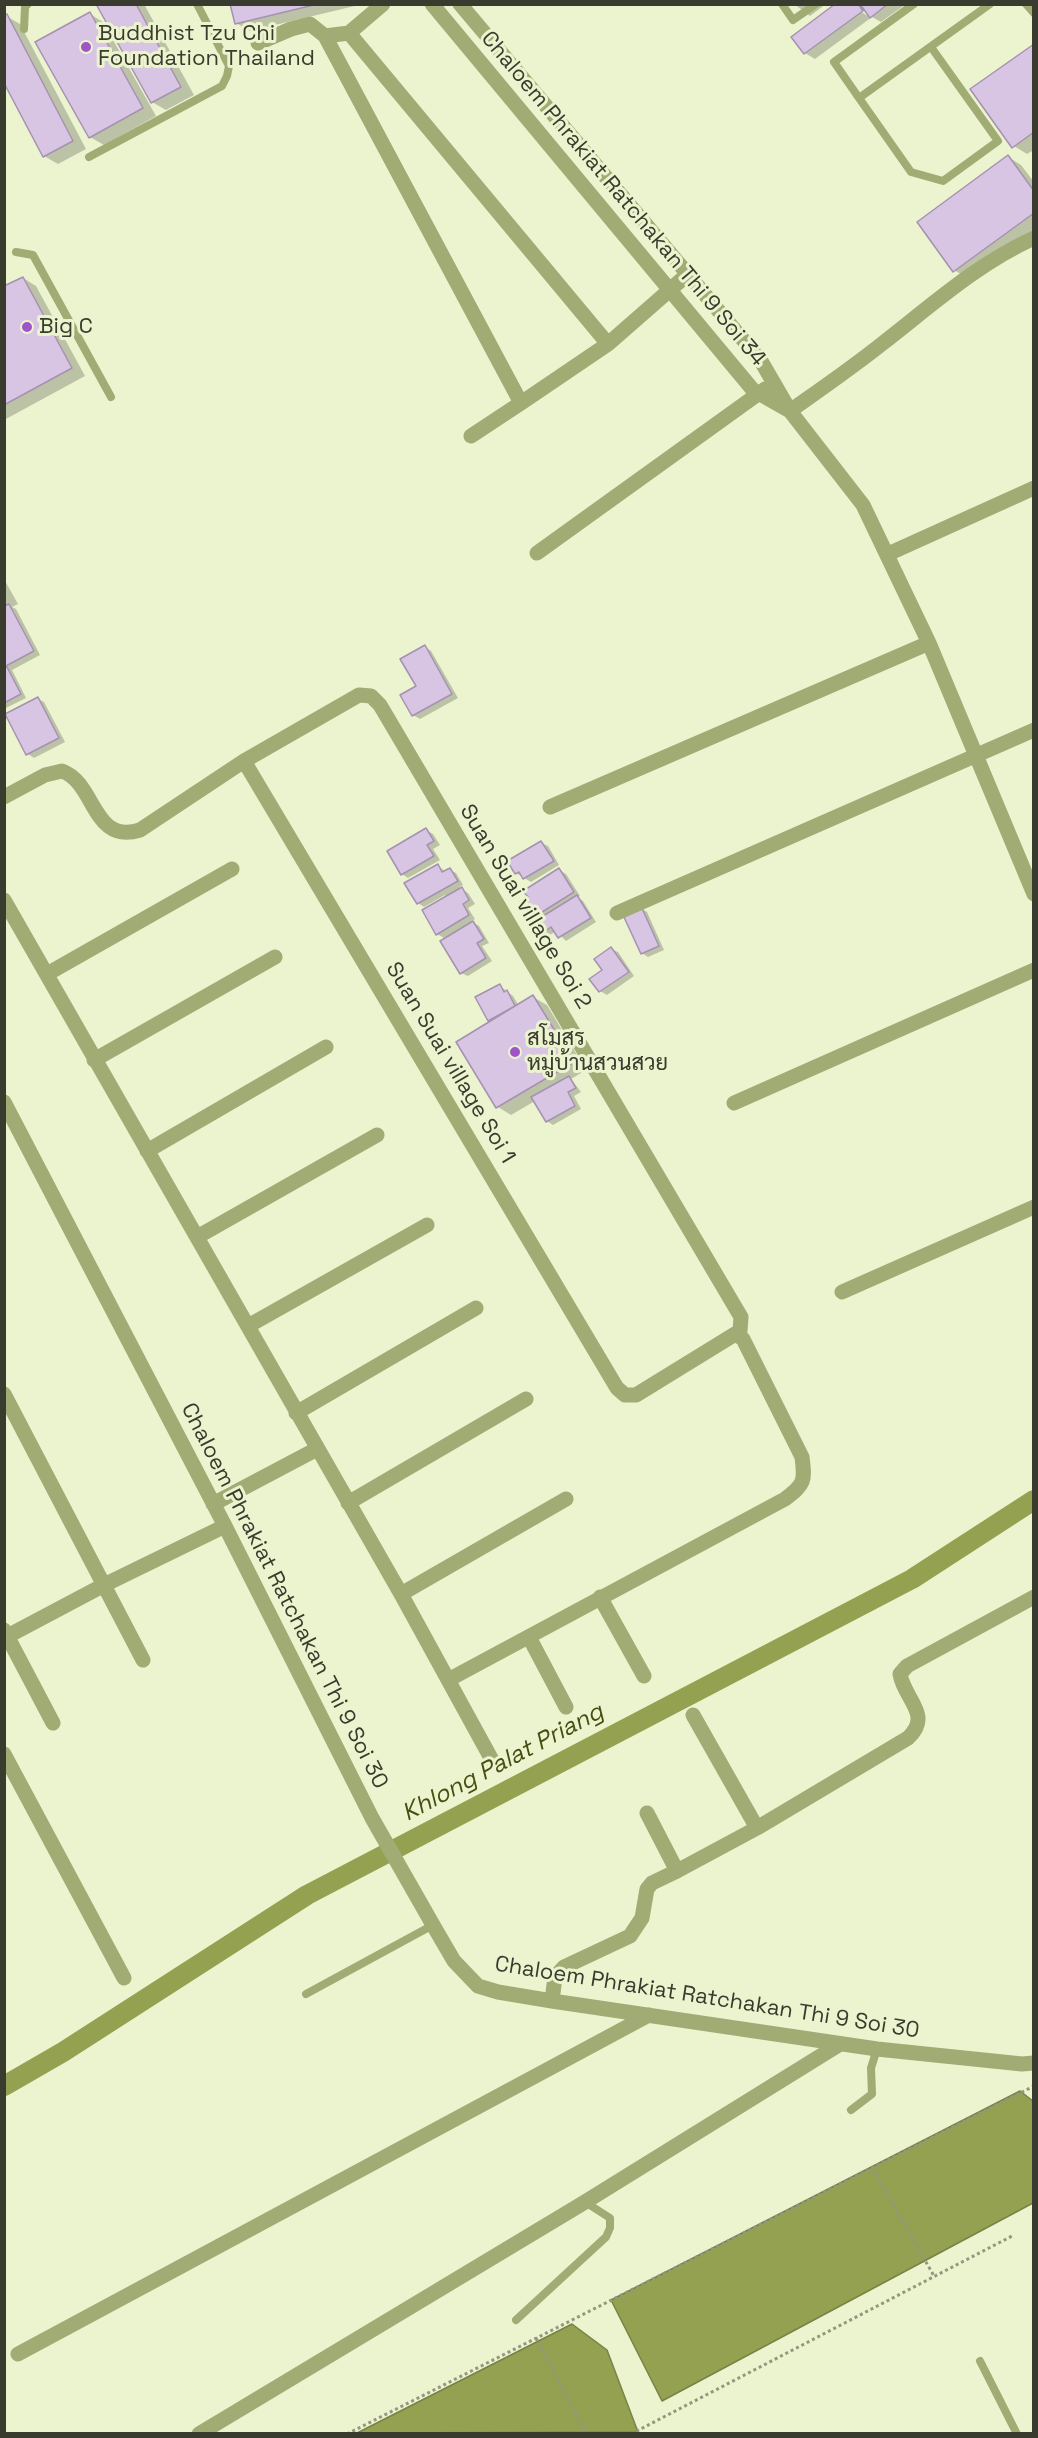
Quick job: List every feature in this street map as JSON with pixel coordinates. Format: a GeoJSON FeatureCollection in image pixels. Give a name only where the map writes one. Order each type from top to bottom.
{"type":"FeatureCollection","features":[{"type":"Feature","properties":{"kind":"street"},"geometry":{"type":"LineString","coordinates":[[325,36],[349,33],[383,4]]}},
{"type":"Feature","properties":{"kind":"street","name":"Chaloem Phrakiat Ratchakan Thi 9 Soi 34"},"geometry":{"type":"LineString","coordinates":[[432,4],[753,390],[790,411]]}},
{"type":"Feature","properties":{"kind":"street","name":"Chaloem Phrakiat Ratchakan Thi 9 Soi 34"},"geometry":{"type":"LineString","coordinates":[[460,4],[761,361],[790,411],[863,505],[929,644],[1034,894]]}},
{"type":"Feature","properties":{"kind":"street"},"geometry":{"type":"LineString","coordinates":[[258,43],[291,29],[310,24],[325,36],[521,403]]}},
{"type":"Feature","properties":{"kind":"street"},"geometry":{"type":"LineString","coordinates":[[349,33],[609,344]]}},
{"type":"Feature","properties":{"kind":"street"},"geometry":{"type":"LineString","coordinates":[[790,411],[881,345],[964,278],[1004,251],[1034,238]]}},
{"type":"Feature","properties":{"kind":"street"},"geometry":{"type":"LineString","coordinates":[[471,436],[609,344],[688,274]]}},
{"type":"Feature","properties":{"kind":"street"},"geometry":{"type":"LineString","coordinates":[[537,554],[774,381]]}},
{"type":"Feature","properties":{"kind":"street"},"geometry":{"type":"LineString","coordinates":[[888,554],[1034,488]]}},
{"type":"Feature","properties":{"kind":"street"},"geometry":{"type":"LineString","coordinates":[[550,807],[929,644]]}},
{"type":"Feature","properties":{"kind":"street","name":"Suan Suai village Soi 2"},"geometry":{"type":"LineString","coordinates":[[244,761],[359,694],[371,696],[380,705],[741,1317],[740,1331],[735,1334]]}},
{"type":"Feature","properties":{"kind":"street"},"geometry":{"type":"LineString","coordinates":[[617,913],[1034,730]]}},
{"type":"Feature","properties":{"kind":"street"},"geometry":{"type":"LineString","coordinates":[[4,797],[45,775],[62,771],[75,779],[110,828],[119,834],[129,834],[140,830],[244,761]]}},
{"type":"Feature","properties":{"kind":"street","name":"Suan Suai village Soi 1"},"geometry":{"type":"LineString","coordinates":[[244,761],[617,1388],[625,1395],[636,1395],[735,1334]]}},
{"type":"Feature","properties":{"kind":"street"},"geometry":{"type":"LineString","coordinates":[[47,974],[232,869]]}},
{"type":"Feature","properties":{"kind":"street"},"geometry":{"type":"LineString","coordinates":[[4,900],[401,1594],[492,1760]]}},
{"type":"Feature","properties":{"kind":"street"},"geometry":{"type":"LineString","coordinates":[[94,1060],[275,957]]}},
{"type":"Feature","properties":{"kind":"street"},"geometry":{"type":"LineString","coordinates":[[734,1103],[1034,970]]}},
{"type":"Feature","properties":{"kind":"street"},"geometry":{"type":"LineString","coordinates":[[147,1150],[326,1047]]}},
{"type":"Feature","properties":{"kind":"street","name":"Chaloem Phrakiat Ratchakan Thi 9 Soi 30"},"geometry":{"type":"LineString","coordinates":[[4,1102],[9,1120],[225,1526],[372,1818],[433,1925],[462,1970],[478,1986],[498,1992],[552,2001],[840,2044],[1022,2064],[1034,2063]]}},
{"type":"Feature","properties":{"kind":"street"},"geometry":{"type":"LineString","coordinates":[[197,1236],[377,1135]]}},
{"type":"Feature","properties":{"kind":"street"},"geometry":{"type":"LineString","coordinates":[[842,1292],[1034,1207]]}},
{"type":"Feature","properties":{"kind":"street"},"geometry":{"type":"LineString","coordinates":[[248,1326],[427,1225]]}},
{"type":"Feature","properties":{"kind":"street"},"geometry":{"type":"LineString","coordinates":[[296,1413],[476,1308]]}},
{"type":"Feature","properties":{"kind":"street"},"geometry":{"type":"LineString","coordinates":[[448,1680],[800,1488],[804,1479],[802,1457],[743,1339],[735,1334]]}},
{"type":"Feature","properties":{"kind":"street"},"geometry":{"type":"LineString","coordinates":[[4,1394],[143,1660]]}},
{"type":"Feature","properties":{"kind":"street"},"geometry":{"type":"LineString","coordinates":[[348,1503],[526,1399]]}},
{"type":"Feature","properties":{"kind":"street"},"geometry":{"type":"LineString","coordinates":[[213,1503],[317,1449]]}},
{"type":"Feature","properties":{"kind":"street"},"geometry":{"type":"LineString","coordinates":[[401,1594],[566,1499]]}},
{"type":"Feature","properties":{"kind":"street"},"geometry":{"type":"LineString","coordinates":[[53,1723],[6,1635],[225,1526]]}},
{"type":"Feature","properties":{"kind":"street"},"geometry":{"type":"LineString","coordinates":[[600,1597],[644,1676]]}},
{"type":"Feature","properties":{"kind":"street"},"geometry":{"type":"LineString","coordinates":[[552,2001],[555,1977],[564,1967],[630,1936],[642,1918],[647,1889],[652,1882],[757,1828],[908,1738],[916,1731],[919,1722],[917,1712],[902,1684],[900,1674],[907,1666],[1034,1597]]}},
{"type":"Feature","properties":{"kind":"street"},"geometry":{"type":"LineString","coordinates":[[529,1637],[566,1707]]}},
{"type":"Feature","properties":{"kind":"street"},"geometry":{"type":"LineString","coordinates":[[693,1715],[757,1828]]}},
{"type":"Feature","properties":{"kind":"street"},"geometry":{"type":"LineString","coordinates":[[4,1754],[124,1978]]}},
{"type":"Feature","properties":{"kind":"street"},"geometry":{"type":"LineString","coordinates":[[647,1813],[677,1871]]}},
{"type":"Feature","properties":{"kind":"street"},"geometry":{"type":"LineString","coordinates":[[18,2354],[649,2014]]}},
{"type":"Feature","properties":{"kind":"street"},"geometry":{"type":"LineString","coordinates":[[199,2433],[585,2202],[840,2044]]}},
{"type":"Feature","properties":{"kind":"lane"},"geometry":{"type":"LineString","coordinates":[[24,28],[25,8],[28,4]]}},
{"type":"Feature","properties":{"kind":"lane"},"geometry":{"type":"LineString","coordinates":[[89,157],[222,86],[229,66],[197,4]]}},
{"type":"Feature","properties":{"kind":"lane"},"geometry":{"type":"LineString","coordinates":[[782,4],[793,20],[816,4]]}},
{"type":"Feature","properties":{"kind":"lane"},"geometry":{"type":"LineString","coordinates":[[914,4],[834,62],[911,172],[943,181],[998,141],[931,47]]}},
{"type":"Feature","properties":{"kind":"lane"},"geometry":{"type":"LineString","coordinates":[[859,98],[990,4]]}},
{"type":"Feature","properties":{"kind":"lane"},"geometry":{"type":"LineString","coordinates":[[1026,4],[1034,13]]}},
{"type":"Feature","properties":{"kind":"lane"},"geometry":{"type":"LineString","coordinates":[[16,252],[33,255],[111,397]]}},
{"type":"Feature","properties":{"kind":"lane"},"geometry":{"type":"LineString","coordinates":[[306,1995],[433,1925]]}},
{"type":"Feature","properties":{"kind":"lane"},"geometry":{"type":"LineString","coordinates":[[851,2110],[872,2094],[871,2068],[877,2049]]}},
{"type":"Feature","properties":{"kind":"lane"},"geometry":{"type":"LineString","coordinates":[[516,2320],[606,2237],[610,2229],[610,2218],[585,2202]]}},
{"type":"Feature","properties":{"kind":"lane"},"geometry":{"type":"LineString","coordinates":[[980,2361],[1017,2433]]}},
{"type":"Feature","properties":{"kind":"path"},"geometry":{"type":"LineString","coordinates":[[347,2433],[1034,2086]]}},
{"type":"Feature","properties":{"kind":"path"},"geometry":{"type":"LineString","coordinates":[[872,2168],[934,2276]]}},
{"type":"Feature","properties":{"kind":"path"},"geometry":{"type":"LineString","coordinates":[[631,2433],[1014,2235]]}},
{"type":"Feature","properties":{"kind":"path"},"geometry":{"type":"LineString","coordinates":[[536,2338],[586,2433]]}},
{"type":"Feature","properties":{"kind":"shaded area"},"geometry":{"type":"Polygon","coordinates":[[[1020,2091],[1033,2101],[1033,2203],[662,2401],[611,2300],[1020,2091]]]}},
{"type":"Feature","properties":{"kind":"shaded area"},"geometry":{"type":"Polygon","coordinates":[[[572,2324],[607,2350],[638,2432],[357,2433],[572,2324]]]}},
{"type":"Feature","properties":{"kind":"building"},"geometry":{"type":"Polygon","coordinates":[[[96,4],[136,4],[181,87],[151,103],[96,4]]]}},
{"type":"Feature","properties":{"kind":"building"},"geometry":{"type":"Polygon","coordinates":[[[230,4],[318,4],[235,24],[230,4]]]}},
{"type":"Feature","properties":{"kind":"building"},"geometry":{"type":"Polygon","coordinates":[[[835,4],[858,4],[863,11],[804,54],[791,37],[835,4]]]}},
{"type":"Feature","properties":{"kind":"building"},"geometry":{"type":"Polygon","coordinates":[[[860,4],[888,4],[870,18],[860,4]]]}},
{"type":"Feature","properties":{"kind":"building"},"geometry":{"type":"Polygon","coordinates":[[[90,12],[143,108],[89,138],[35,42],[90,12]]]}},
{"type":"Feature","properties":{"kind":"building"},"geometry":{"type":"Polygon","coordinates":[[[7,14],[73,141],[43,157],[4,83],[4,15],[7,14]]]}},
{"type":"Feature","properties":{"kind":"building"},"geometry":{"type":"Polygon","coordinates":[[[1034,44],[1034,132],[1012,148],[970,89],[1034,44]]]}},
{"type":"Feature","properties":{"kind":"building"},"geometry":{"type":"Polygon","coordinates":[[[1008,155],[1034,191],[1034,213],[953,272],[917,222],[1008,155]]]}},
{"type":"Feature","properties":{"kind":"building","name":"Big C"},"geometry":{"type":"Polygon","coordinates":[[[23,277],[72,368],[4,405],[4,286],[23,277]]]}},
{"type":"Feature","properties":{"kind":"building"},"geometry":{"type":"Polygon","coordinates":[[[9,604],[34,651],[4,667],[4,606],[9,604]]]}},
{"type":"Feature","properties":{"kind":"building"},"geometry":{"type":"Polygon","coordinates":[[[425,645],[452,694],[412,716],[400,695],[416,686],[400,659],[425,645]]]}},
{"type":"Feature","properties":{"kind":"building"},"geometry":{"type":"Polygon","coordinates":[[[7,667],[21,694],[4,703],[4,668],[7,667]]]}},
{"type":"Feature","properties":{"kind":"building"},"geometry":{"type":"Polygon","coordinates":[[[38,697],[59,738],[26,755],[5,714],[38,697]]]}},
{"type":"Feature","properties":{"kind":"building"},"geometry":{"type":"Polygon","coordinates":[[[426,828],[434,841],[427,845],[434,856],[401,875],[387,851],[426,828]]]}},
{"type":"Feature","properties":{"kind":"building"},"geometry":{"type":"Polygon","coordinates":[[[541,841],[554,861],[523,879],[519,872],[515,874],[507,861],[541,841]]]}},
{"type":"Feature","properties":{"kind":"building"},"geometry":{"type":"Polygon","coordinates":[[[438,864],[442,872],[450,868],[458,881],[417,904],[404,883],[438,864]]]}},
{"type":"Feature","properties":{"kind":"building"},"geometry":{"type":"Polygon","coordinates":[[[559,868],[574,892],[531,919],[520,902],[528,897],[523,891],[559,868]]]}},
{"type":"Feature","properties":{"kind":"building"},"geometry":{"type":"Polygon","coordinates":[[[462,887],[469,900],[463,904],[469,915],[436,935],[422,910],[462,887]]]}},
{"type":"Feature","properties":{"kind":"building"},"geometry":{"type":"Polygon","coordinates":[[[577,895],[591,918],[558,938],[551,927],[542,933],[535,921],[577,895]]]}},
{"type":"Feature","properties":{"kind":"building"},"geometry":{"type":"Polygon","coordinates":[[[641,906],[659,946],[641,954],[623,915],[641,906]]]}},
{"type":"Feature","properties":{"kind":"building"},"geometry":{"type":"Polygon","coordinates":[[[473,921],[484,939],[477,943],[486,958],[460,974],[440,941],[473,921]]]}},
{"type":"Feature","properties":{"kind":"building"},"geometry":{"type":"Polygon","coordinates":[[[611,947],[629,972],[599,992],[589,979],[602,970],[594,959],[611,947]]]}},
{"type":"Feature","properties":{"kind":"building"},"geometry":{"type":"Polygon","coordinates":[[[500,984],[504,992],[507,990],[515,1006],[488,1021],[475,997],[500,984]]]}},
{"type":"Feature","properties":{"kind":"building","name":"สโมสร หมู่บ้านสวนสวย"},"geometry":{"type":"Polygon","coordinates":[[[533,995],[574,1062],[496,1108],[456,1042],[533,995]]]}},
{"type":"Feature","properties":{"kind":"building"},"geometry":{"type":"Polygon","coordinates":[[[569,1076],[576,1088],[568,1092],[575,1106],[546,1122],[531,1097],[569,1076]]]}},
{"type":"Feature","properties":{"kind":"waterway","name":"Khlong Palat Priang"},"geometry":{"type":"LineString","coordinates":[[4,2086],[63,2052],[307,1895],[912,1579],[1034,1500]]}},
{"type":"Feature","properties":{"kind":"place","name":"Buddhist Tzu Chi Foundation Thailand"},"geometry":{"type":"Point","coordinates":[86,47]}},
{"type":"Feature","properties":{"kind":"place","name":"Big C"},"geometry":{"type":"Point","coordinates":[27,327]}},
{"type":"Feature","properties":{"kind":"place","name":"สโมสร หมู่บ้านสวนสวย"},"geometry":{"type":"Point","coordinates":[515,1052]}}]}
